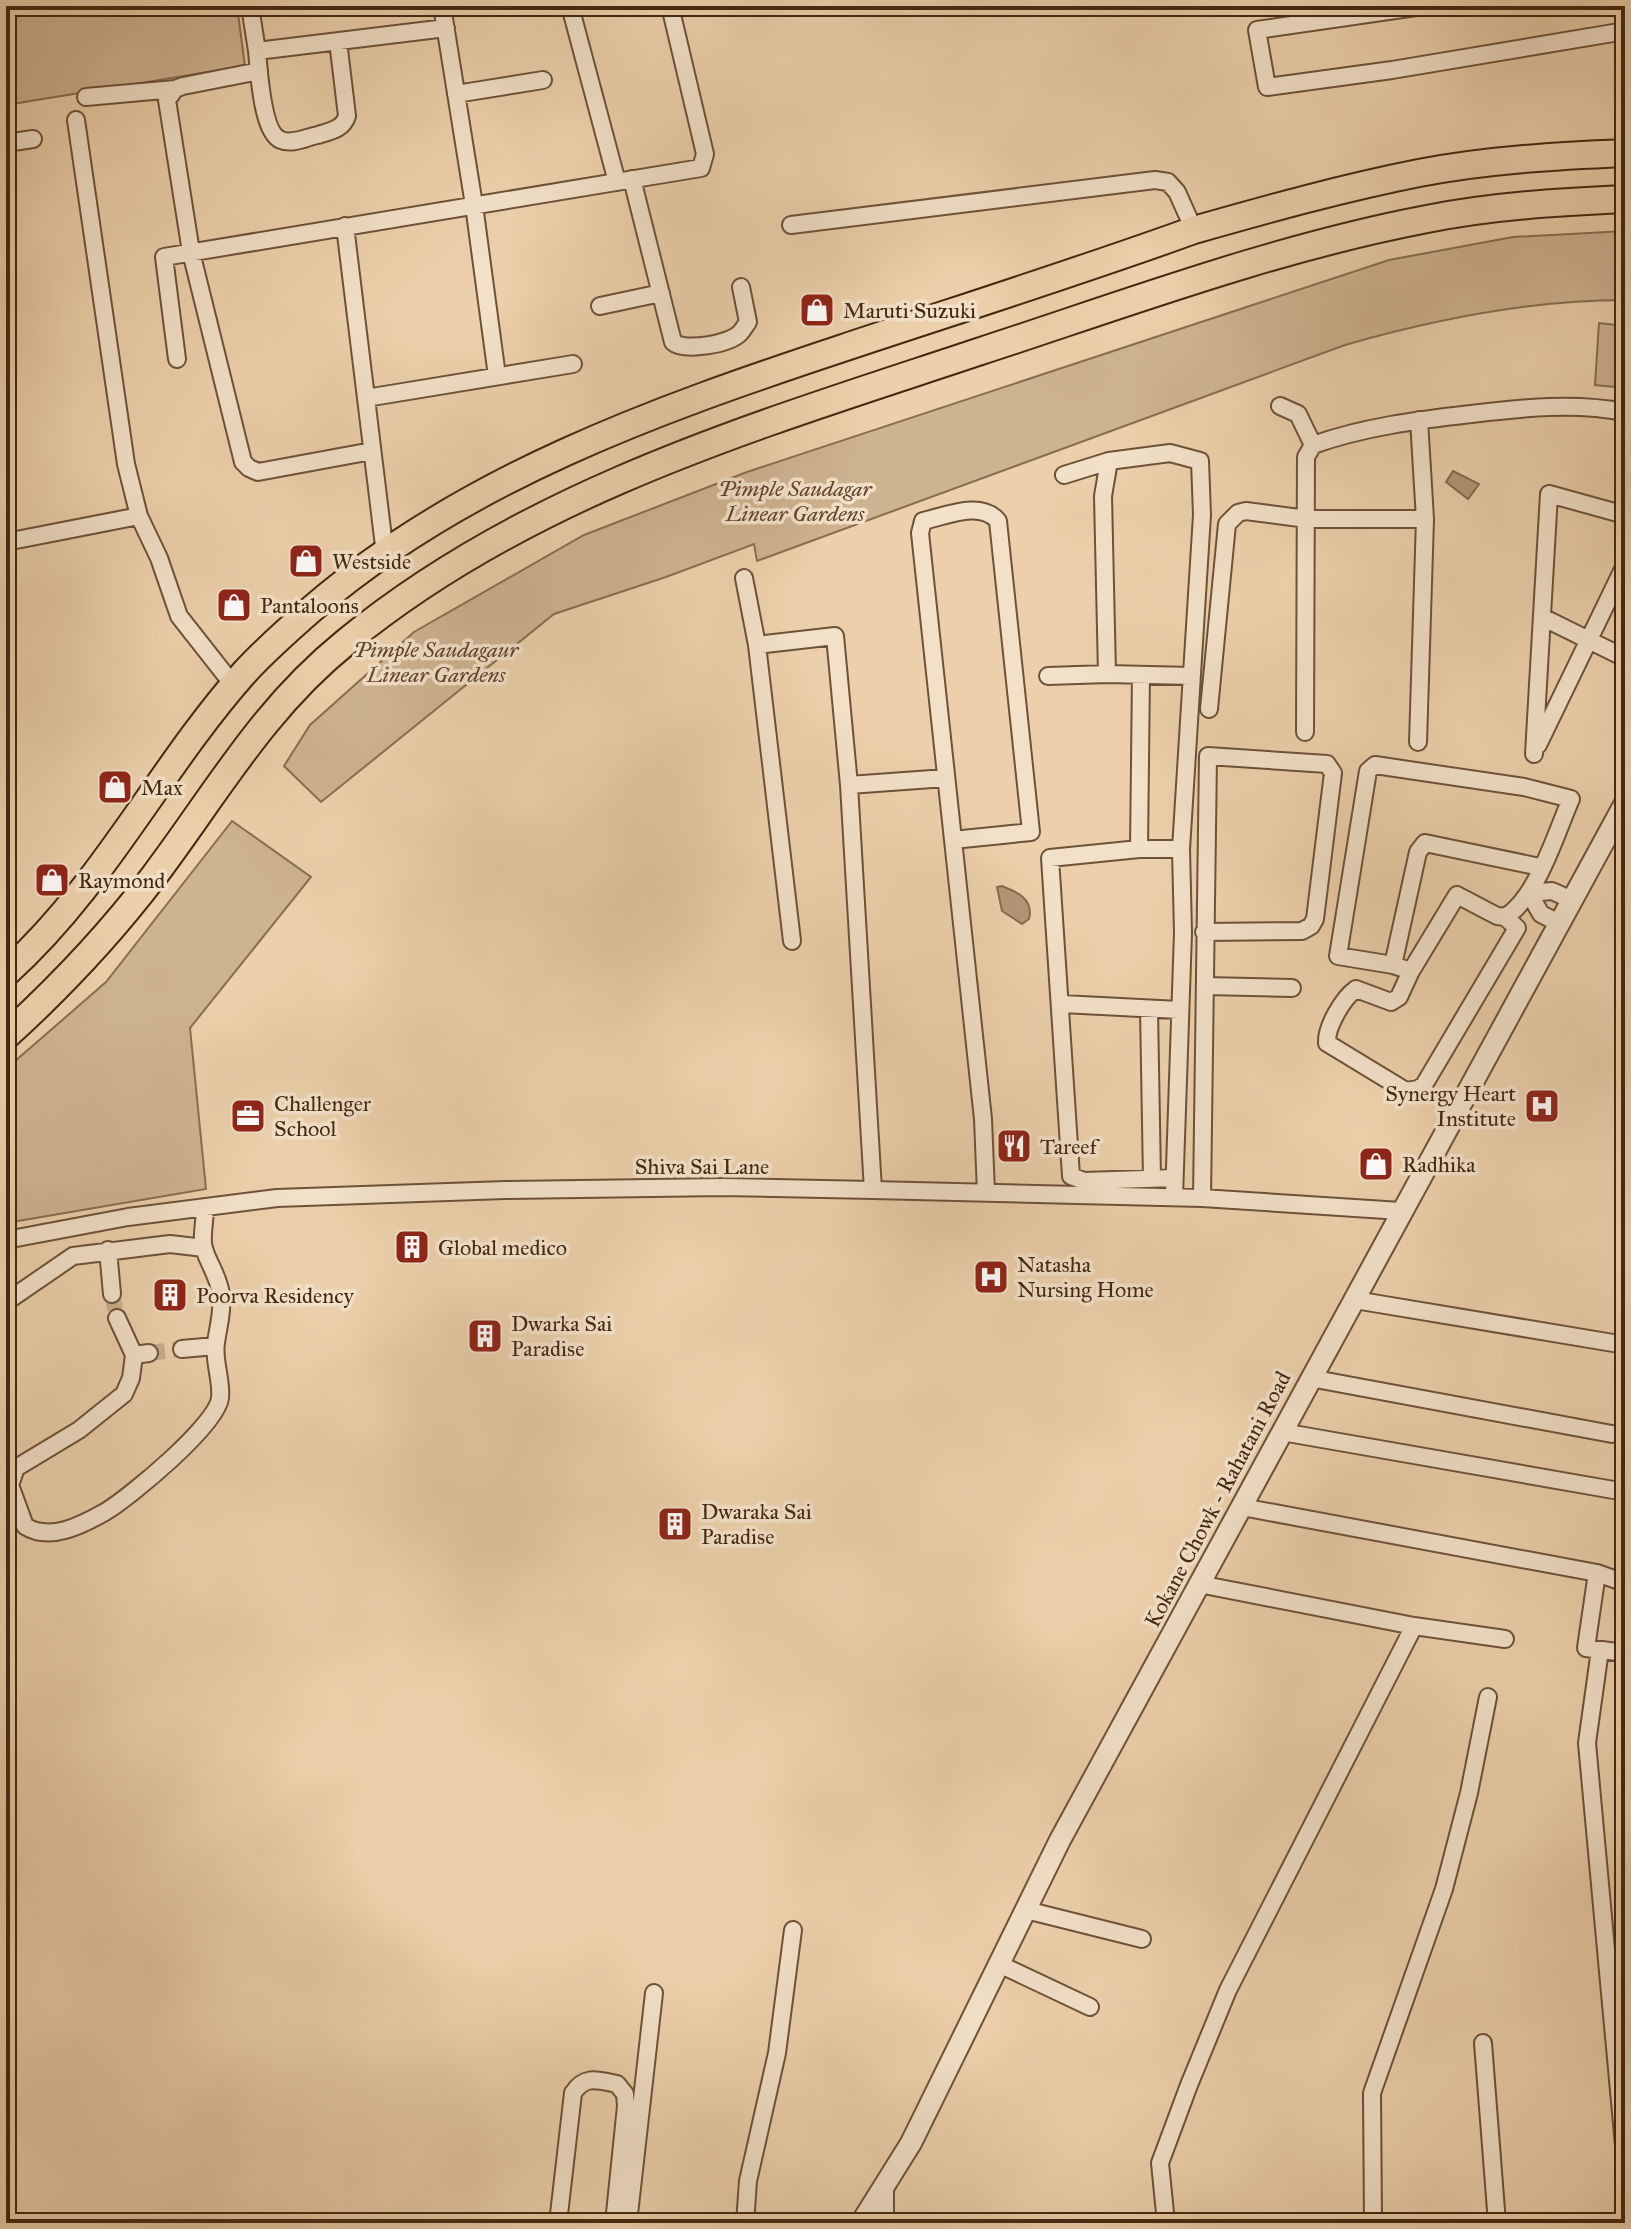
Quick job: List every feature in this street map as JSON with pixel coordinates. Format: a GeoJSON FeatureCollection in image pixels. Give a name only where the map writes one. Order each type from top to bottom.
{"type":"FeatureCollection","features":[{"type":"Feature","properties":{"kind":"main road"},"geometry":{"type":"LineString","coordinates":[[6,973],[66,912],[119,845],[191,740],[245,672],[314,607],[385,554],[530,469],[617,428],[725,387],[1194,230],[1419,173],[1540,156],[1625,153]]}},
{"type":"Feature","properties":{"kind":"main road"},"geometry":{"type":"LineString","coordinates":[[6,1036],[101,943],[280,703],[344,643],[411,592],[551,510],[636,471],[741,431],[1285,252],[1428,218],[1544,203],[1625,199]]}},
{"type":"Feature","properties":{"kind":"street"},"geometry":{"type":"LineString","coordinates":[[250,6],[266,113],[272,133],[279,140],[291,142],[335,130],[344,124],[347,116],[338,41]]}},
{"type":"Feature","properties":{"kind":"street"},"geometry":{"type":"LineString","coordinates":[[442,6],[497,376]]}},
{"type":"Feature","properties":{"kind":"street"},"geometry":{"type":"LineString","coordinates":[[570,6],[661,293],[673,342],[688,349],[733,338],[740,333],[748,322],[741,287]]}},
{"type":"Feature","properties":{"kind":"street"},"geometry":{"type":"LineString","coordinates":[[177,359],[164,257],[701,168],[705,154],[670,6]]}},
{"type":"Feature","properties":{"kind":"street"},"geometry":{"type":"LineString","coordinates":[[1423,6],[1257,30],[1267,87],[1392,70],[1625,31]]}},
{"type":"Feature","properties":{"kind":"street"},"geometry":{"type":"LineString","coordinates":[[257,51],[446,28]]}},
{"type":"Feature","properties":{"kind":"street"},"geometry":{"type":"LineString","coordinates":[[86,97],[175,89],[259,71]]}},
{"type":"Feature","properties":{"kind":"street"},"geometry":{"type":"LineString","coordinates":[[456,94],[543,80]]}},
{"type":"Feature","properties":{"kind":"street"},"geometry":{"type":"LineString","coordinates":[[175,89],[167,100],[167,109],[191,252],[243,462],[258,472],[372,451]]}},
{"type":"Feature","properties":{"kind":"street"},"geometry":{"type":"LineString","coordinates":[[76,120],[126,464],[139,516],[159,558],[179,616],[234,686]]}},
{"type":"Feature","properties":{"kind":"street"},"geometry":{"type":"LineString","coordinates":[[6,143],[33,139]]}},
{"type":"Feature","properties":{"kind":"street"},"geometry":{"type":"LineString","coordinates":[[791,225],[1155,180],[1168,182],[1177,192],[1194,230]]}},
{"type":"Feature","properties":{"kind":"street"},"geometry":{"type":"LineString","coordinates":[[345,226],[385,554]]}},
{"type":"Feature","properties":{"kind":"street"},"geometry":{"type":"LineString","coordinates":[[600,306],[661,293]]}},
{"type":"Feature","properties":{"kind":"street"},"geometry":{"type":"LineString","coordinates":[[366,398],[573,364]]}},
{"type":"Feature","properties":{"kind":"street"},"geometry":{"type":"LineString","coordinates":[[1305,732],[1306,457],[1313,445],[1419,420],[1556,405],[1600,407],[1625,412]]}},
{"type":"Feature","properties":{"kind":"street"},"geometry":{"type":"LineString","coordinates":[[1280,406],[1298,414],[1313,445]]}},
{"type":"Feature","properties":{"kind":"street"},"geometry":{"type":"LineString","coordinates":[[1418,742],[1425,519],[1419,420]]}},
{"type":"Feature","properties":{"kind":"street"},"geometry":{"type":"LineString","coordinates":[[1064,475],[1109,461],[1170,453],[1200,461],[1202,515],[1181,849],[1183,945],[1174,1197]]}},
{"type":"Feature","properties":{"kind":"street"},"geometry":{"type":"LineString","coordinates":[[1107,674],[1103,496],[1109,461]]}},
{"type":"Feature","properties":{"kind":"street"},"geometry":{"type":"LineString","coordinates":[[1625,515],[1549,494],[1534,754],[1625,565]]}},
{"type":"Feature","properties":{"kind":"street"},"geometry":{"type":"LineString","coordinates":[[953,840],[1031,832],[998,521],[982,510],[923,521],[920,533],[946,778],[983,1119],[986,1193]]}},
{"type":"Feature","properties":{"kind":"street"},"geometry":{"type":"LineString","coordinates":[[1209,709],[1227,524],[1238,513],[1246,511],[1307,519],[1425,519]]}},
{"type":"Feature","properties":{"kind":"street"},"geometry":{"type":"LineString","coordinates":[[6,542],[139,516]]}},
{"type":"Feature","properties":{"kind":"street"},"geometry":{"type":"LineString","coordinates":[[744,578],[757,645],[792,941]]}},
{"type":"Feature","properties":{"kind":"street"},"geometry":{"type":"LineString","coordinates":[[1542,617],[1625,658]]}},
{"type":"Feature","properties":{"kind":"street"},"geometry":{"type":"LineString","coordinates":[[757,645],[835,636],[849,785],[873,1190]]}},
{"type":"Feature","properties":{"kind":"street"},"geometry":{"type":"LineString","coordinates":[[1139,849],[1141,675]]}},
{"type":"Feature","properties":{"kind":"street"},"geometry":{"type":"LineString","coordinates":[[1048,676],[1192,676]]}},
{"type":"Feature","properties":{"kind":"street"},"geometry":{"type":"LineString","coordinates":[[1202,1198],[1206,986],[1204,932],[1208,756],[1327,764],[1333,773],[1315,919],[1311,926],[1302,931],[1204,932]]}},
{"type":"Feature","properties":{"kind":"street"},"geometry":{"type":"LineString","coordinates":[[1411,971],[1338,956],[1368,771],[1375,765],[1524,787],[1571,799],[1529,893],[1505,917]]}},
{"type":"Feature","properties":{"kind":"street"},"geometry":{"type":"LineString","coordinates":[[849,785],[946,778]]}},
{"type":"Feature","properties":{"kind":"street","name":"Kokane Chowk - Rahatani Road"},"geometry":{"type":"LineString","coordinates":[[861,2223],[911,2143],[1067,1828],[1625,803]]}},
{"type":"Feature","properties":{"kind":"street"},"geometry":{"type":"LineString","coordinates":[[1393,965],[1418,852],[1425,843],[1540,867]]}},
{"type":"Feature","properties":{"kind":"street"},"geometry":{"type":"LineString","coordinates":[[1174,1178],[1084,1181],[1071,1176],[1050,858],[1139,849],[1181,849]]}},
{"type":"Feature","properties":{"kind":"street"},"geometry":{"type":"LineString","coordinates":[[1529,893],[1552,891],[1572,900]]}},
{"type":"Feature","properties":{"kind":"street"},"geometry":{"type":"LineString","coordinates":[[1529,893],[1541,914],[1559,923]]}},
{"type":"Feature","properties":{"kind":"street"},"geometry":{"type":"LineString","coordinates":[[1457,895],[1497,916],[1505,917],[1517,928],[1424,1085],[1411,1091],[1393,1084],[1331,1046],[1326,1039],[1348,994],[1356,989],[1391,1002],[1399,997],[1411,971],[1457,895]]}},
{"type":"Feature","properties":{"kind":"street"},"geometry":{"type":"LineString","coordinates":[[1206,986],[1292,988]]}},
{"type":"Feature","properties":{"kind":"street"},"geometry":{"type":"LineString","coordinates":[[1062,1004],[1179,1010]]}},
{"type":"Feature","properties":{"kind":"street"},"geometry":{"type":"LineString","coordinates":[[1149,1009],[1152,1179]]}},
{"type":"Feature","properties":{"kind":"street","name":"Shiva Sai Lane"},"geometry":{"type":"LineString","coordinates":[[6,1240],[128,1217],[277,1198],[520,1190],[723,1187],[1174,1197],[1401,1211]]}},
{"type":"Feature","properties":{"kind":"street"},"geometry":{"type":"LineString","coordinates":[[117,1318],[142,1354],[124,1394],[79,1430],[16,1468],[13,1473],[10,1485],[19,1515],[25,1526],[34,1532],[62,1531],[106,1511],[136,1490],[215,1413],[220,1399],[215,1346],[222,1299],[219,1280],[204,1248],[205,1207]]}},
{"type":"Feature","properties":{"kind":"street"},"geometry":{"type":"LineString","coordinates":[[6,1302],[73,1256],[170,1244],[204,1248]]}},
{"type":"Feature","properties":{"kind":"street"},"geometry":{"type":"LineString","coordinates":[[108,1250],[112,1294]]}},
{"type":"Feature","properties":{"kind":"street"},"geometry":{"type":"LineString","coordinates":[[1355,1300],[1625,1345]]}},
{"type":"Feature","properties":{"kind":"street"},"geometry":{"type":"LineString","coordinates":[[182,1349],[215,1346]]}},
{"type":"Feature","properties":{"kind":"street"},"geometry":{"type":"LineString","coordinates":[[1310,1378],[1612,1434]]}},
{"type":"Feature","properties":{"kind":"street"},"geometry":{"type":"LineString","coordinates":[[1282,1432],[1625,1492]]}},
{"type":"Feature","properties":{"kind":"street"},"geometry":{"type":"LineString","coordinates":[[1242,1507],[1597,1573],[1625,1583]]}},
{"type":"Feature","properties":{"kind":"street"},"geometry":{"type":"LineString","coordinates":[[1597,1573],[1586,1648],[1625,1653]]}},
{"type":"Feature","properties":{"kind":"street"},"geometry":{"type":"LineString","coordinates":[[1199,1584],[1414,1626],[1505,1639]]}},
{"type":"Feature","properties":{"kind":"street"},"geometry":{"type":"LineString","coordinates":[[1166,2223],[1160,2163],[1200,2057],[1228,1990],[1414,1626]]}},
{"type":"Feature","properties":{"kind":"street"},"geometry":{"type":"LineString","coordinates":[[1600,1650],[1587,1743],[1625,2156]]}},
{"type":"Feature","properties":{"kind":"street"},"geometry":{"type":"LineString","coordinates":[[1373,2223],[1372,2093],[1444,1889],[1469,1793],[1488,1697]]}},
{"type":"Feature","properties":{"kind":"street"},"geometry":{"type":"LineString","coordinates":[[1026,1910],[1142,1939]]}},
{"type":"Feature","properties":{"kind":"street"},"geometry":{"type":"LineString","coordinates":[[745,2223],[748,2181],[777,2053],[793,1930]]}},
{"type":"Feature","properties":{"kind":"street"},"geometry":{"type":"LineString","coordinates":[[999,1964],[1090,2007]]}},
{"type":"Feature","properties":{"kind":"street"},"geometry":{"type":"LineString","coordinates":[[628,2223],[654,1993]]}},
{"type":"Feature","properties":{"kind":"street"},"geometry":{"type":"LineString","coordinates":[[1483,2043],[1497,2223]]}},
{"type":"Feature","properties":{"kind":"street"},"geometry":{"type":"LineString","coordinates":[[558,2223],[573,2093],[580,2083],[588,2079],[617,2084],[625,2094],[614,2223]]}},
{"type":"Feature","properties":{"kind":"street"},"geometry":{"type":"LineString","coordinates":[[885,2185],[885,2223]]}},
{"type":"Feature","properties":{"kind":"green space"},"geometry":{"type":"Polygon","coordinates":[[[6,6],[237,6],[245,66],[6,105],[6,6]]]}},
{"type":"Feature","properties":{"kind":"green space"},"geometry":{"type":"Polygon","coordinates":[[[1625,231],[1625,300],[1519,307],[1414,327],[1345,345],[757,561],[754,544],[554,614],[321,802],[284,766],[310,725],[414,632],[584,535],[747,472],[1389,260],[1513,237],[1625,231]]]}},
{"type":"Feature","properties":{"kind":"green space"},"geometry":{"type":"Polygon","coordinates":[[[1599,323],[1625,326],[1625,388],[1595,385],[1599,323]]]}},
{"type":"Feature","properties":{"kind":"green space"},"geometry":{"type":"Polygon","coordinates":[[[232,821],[311,877],[190,1028],[206,1189],[6,1223],[6,1069],[106,982],[232,821]]]}},
{"type":"Feature","properties":{"kind":"shaded area"},"geometry":{"type":"Polygon","coordinates":[[[1453,471],[1479,484],[1468,499],[1446,482],[1453,471]]]}},
{"type":"Feature","properties":{"kind":"shaded area"},"geometry":{"type":"Polygon","coordinates":[[[1002,886],[1027,901],[1029,919],[1022,924],[1002,911],[997,887],[1002,886]]]}},
{"type":"Feature","properties":{"kind":"tunnel"},"geometry":{"type":"LineString","coordinates":[[112,1294],[117,1318]]}},
{"type":"Feature","properties":{"kind":"tunnel"},"geometry":{"type":"LineString","coordinates":[[149,1353],[182,1349]]}},
{"type":"Feature","properties":{"kind":"place","name":"Maruti Suzuki"},"geometry":{"type":"Point","coordinates":[817,310]}},
{"type":"Feature","properties":{"kind":"place","name":"Westside"},"geometry":{"type":"Point","coordinates":[306,561]}},
{"type":"Feature","properties":{"kind":"place","name":"Pantaloons"},"geometry":{"type":"Point","coordinates":[234,605]}},
{"type":"Feature","properties":{"kind":"place","name":"Max"},"geometry":{"type":"Point","coordinates":[115,787]}},
{"type":"Feature","properties":{"kind":"place","name":"Raymond"},"geometry":{"type":"Point","coordinates":[52,880]}},
{"type":"Feature","properties":{"kind":"place","name":"Synergy Heart Institute"},"geometry":{"type":"Point","coordinates":[1542,1106]}},
{"type":"Feature","properties":{"kind":"place","name":"Challenger School"},"geometry":{"type":"Point","coordinates":[248,1116]}},
{"type":"Feature","properties":{"kind":"place","name":"Tareef"},"geometry":{"type":"Point","coordinates":[1014,1146]}},
{"type":"Feature","properties":{"kind":"place","name":"Radhika"},"geometry":{"type":"Point","coordinates":[1376,1164]}},
{"type":"Feature","properties":{"kind":"place","name":"Global medico"},"geometry":{"type":"Point","coordinates":[412,1247]}},
{"type":"Feature","properties":{"kind":"place","name":"Natasha Nursing Home"},"geometry":{"type":"Point","coordinates":[991,1277]}},
{"type":"Feature","properties":{"kind":"place","name":"Poorva Residency"},"geometry":{"type":"Point","coordinates":[170,1295]}},
{"type":"Feature","properties":{"kind":"place","name":"Dwarka Sai Paradise"},"geometry":{"type":"Point","coordinates":[485,1336]}},
{"type":"Feature","properties":{"kind":"place","name":"Dwaraka Sai Paradise"},"geometry":{"type":"Point","coordinates":[675,1524]}},
{"type":"Feature","properties":{"kind":"park label","name":"Pimple Saudagar Linear Gardens"},"geometry":{"type":"Point","coordinates":[795,500]}},
{"type":"Feature","properties":{"kind":"park label","name":"Pimple Saudagaur Linear Gardens"},"geometry":{"type":"Point","coordinates":[436,662]}}]}
